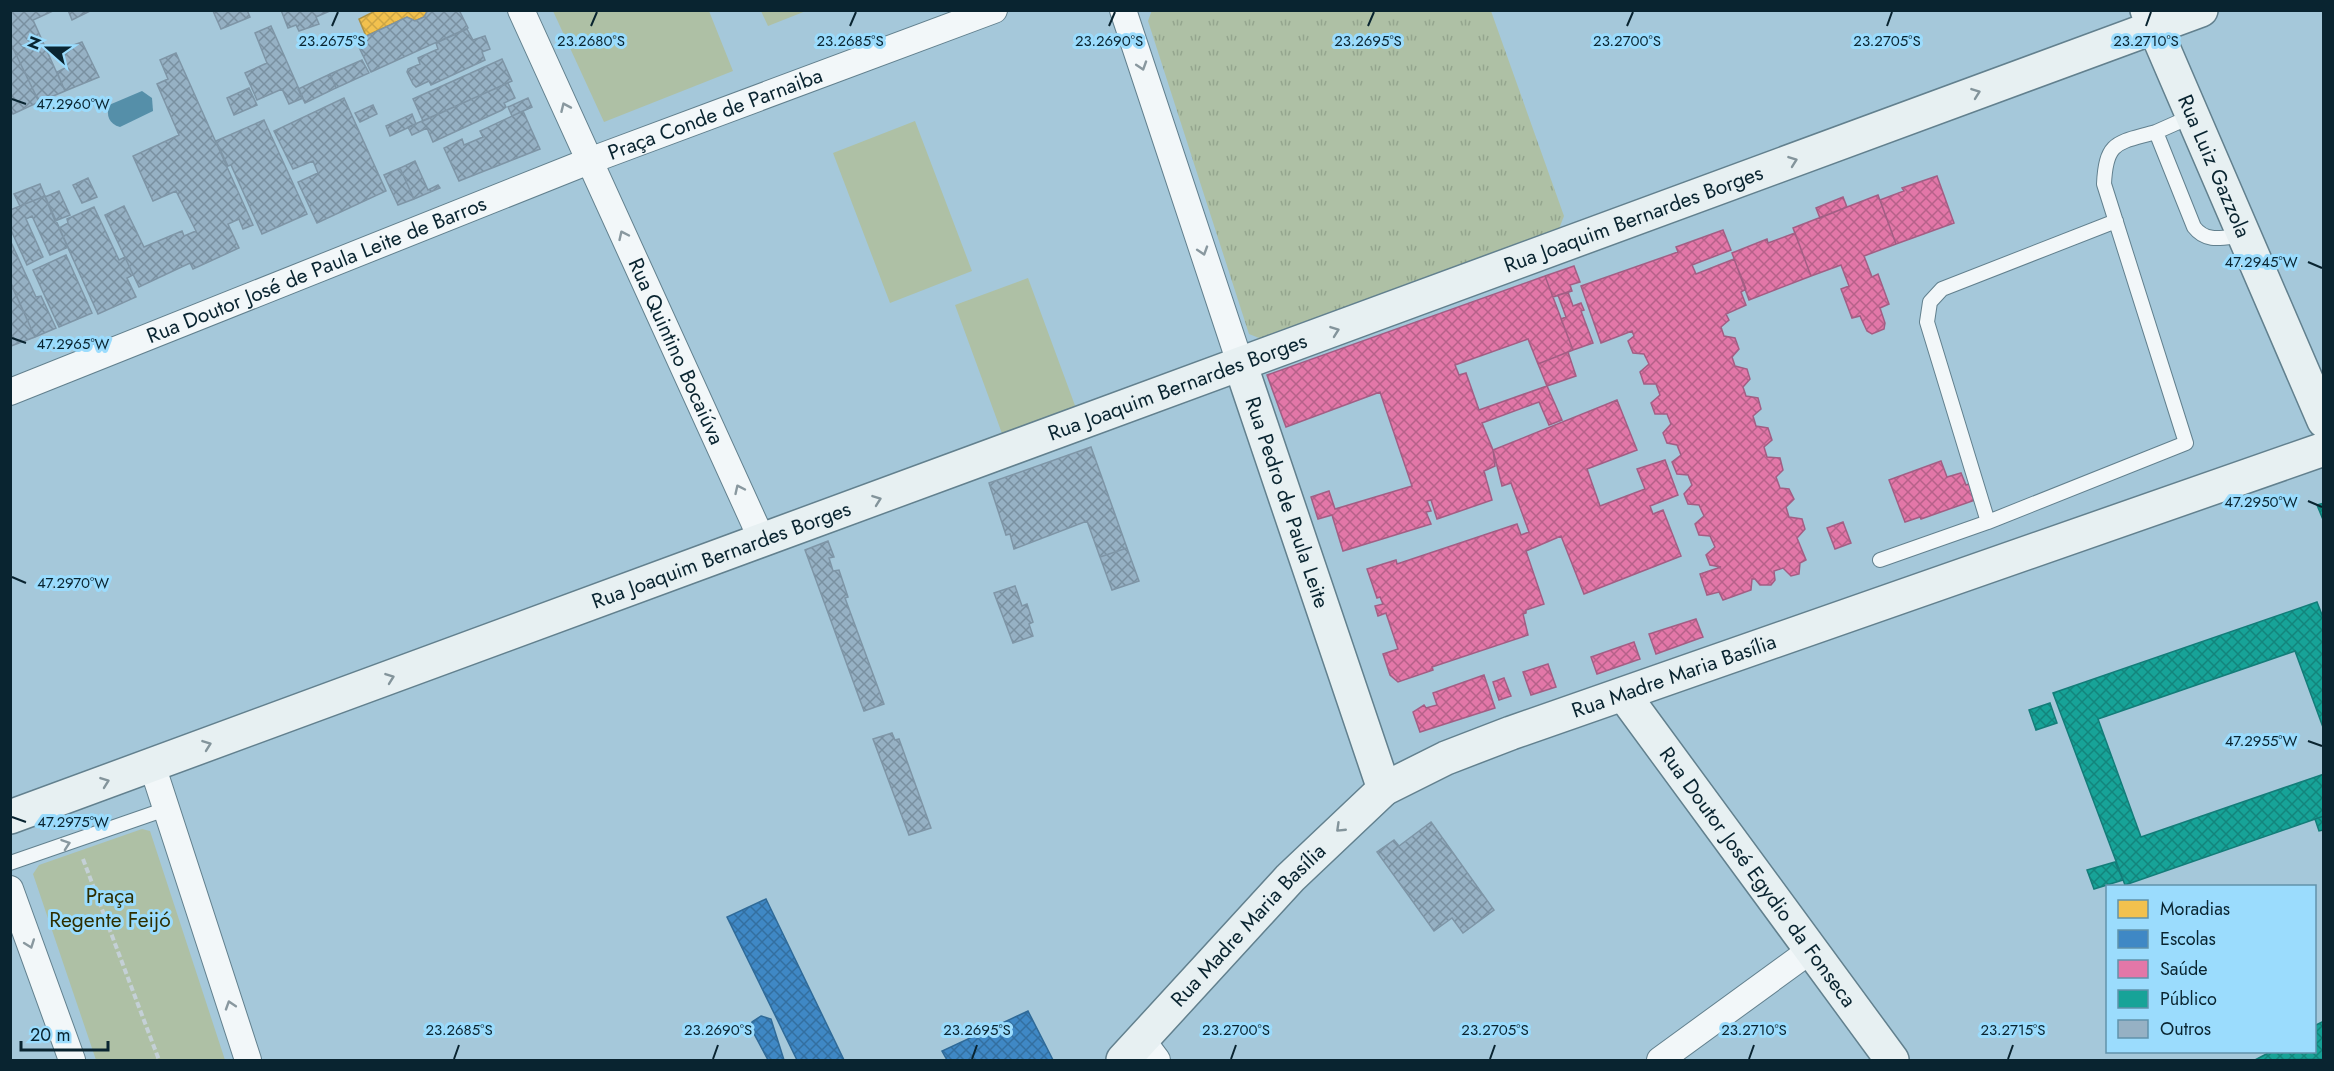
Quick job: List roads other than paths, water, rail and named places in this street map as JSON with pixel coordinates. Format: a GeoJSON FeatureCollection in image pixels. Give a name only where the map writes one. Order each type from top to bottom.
{"type":"FeatureCollection","features":[{"type":"Feature","properties":{"kind":"street","name":"Praça Conde de Parnaiba"},"geometry":{"type":"LineString","coordinates":[[521,10],[589,160],[994,10]]}},
{"type":"Feature","properties":{"kind":"street","name":"Rua Pedro de Paula Leite"},"geometry":{"type":"LineString","coordinates":[[1123,10],[1240,366],[1384,789]]}},
{"type":"Feature","properties":{"kind":"street","name":"Rua Joaquim Bernardes Borges"},"geometry":{"type":"LineString","coordinates":[[152,765],[1240,366],[2150,19],[2201,10]]}},
{"type":"Feature","properties":{"kind":"street","name":"Rua Luiz Gazzola"},"geometry":{"type":"LineString","coordinates":[[2150,19],[2324,421]]}},
{"type":"Feature","properties":{"kind":"street","name":"Rua Doutor José de Paula Leite de Barros"},"geometry":{"type":"LineString","coordinates":[[10,392],[589,160]]}},
{"type":"Feature","properties":{"kind":"street","name":"Rua Quintino Bocaiúva"},"geometry":{"type":"LineString","coordinates":[[589,160],[763,542]]}},
{"type":"Feature","properties":{"kind":"street","name":"Rua Madre Maria Basília"},"geometry":{"type":"LineString","coordinates":[[1141,1054],[1290,878],[1384,789],[1457,754],[2324,449]]}},
{"type":"Feature","properties":{"kind":"street","name":"Rua Doutor José Egydio da Fonseca"},"geometry":{"type":"LineString","coordinates":[[1624,695],[1892,1060]]}},
{"type":"Feature","properties":{"kind":"street"},"geometry":{"type":"LineString","coordinates":[[10,817],[152,765],[248,1060]]}},
{"type":"Feature","properties":{"kind":"street"},"geometry":{"type":"LineString","coordinates":[[10,889],[72,1060]]}},
{"type":"Feature","properties":{"kind":"street"},"geometry":{"type":"LineString","coordinates":[[1660,1060],[1811,950]]}},
{"type":"Feature","properties":{"kind":"lane"},"geometry":{"type":"LineString","coordinates":[[1880,560],[1988,522],[2186,443],[2104,184],[2105,160],[2117,143],[2156,132],[2192,116]]}},
{"type":"Feature","properties":{"kind":"lane"},"geometry":{"type":"LineString","coordinates":[[2156,132],[2194,227],[2200,235],[2207,239],[2244,235]]}},
{"type":"Feature","properties":{"kind":"lane"},"geometry":{"type":"LineString","coordinates":[[1988,522],[1927,322],[1930,302],[1942,289],[2116,220]]}},
{"type":"Feature","properties":{"kind":"lane"},"geometry":{"type":"LineString","coordinates":[[10,863],[166,809]]}},
{"type":"Feature","properties":{"kind":"water"},"geometry":{"type":"Polygon","coordinates":[[[142,91],[152,98],[153,111],[120,127],[113,124],[108,116],[109,105],[142,91]]]}},
{"type":"Feature","properties":{"kind":"park label","name":"Praça Regente Feijó"},"geometry":{"type":"Point","coordinates":[110,908]}}]}
